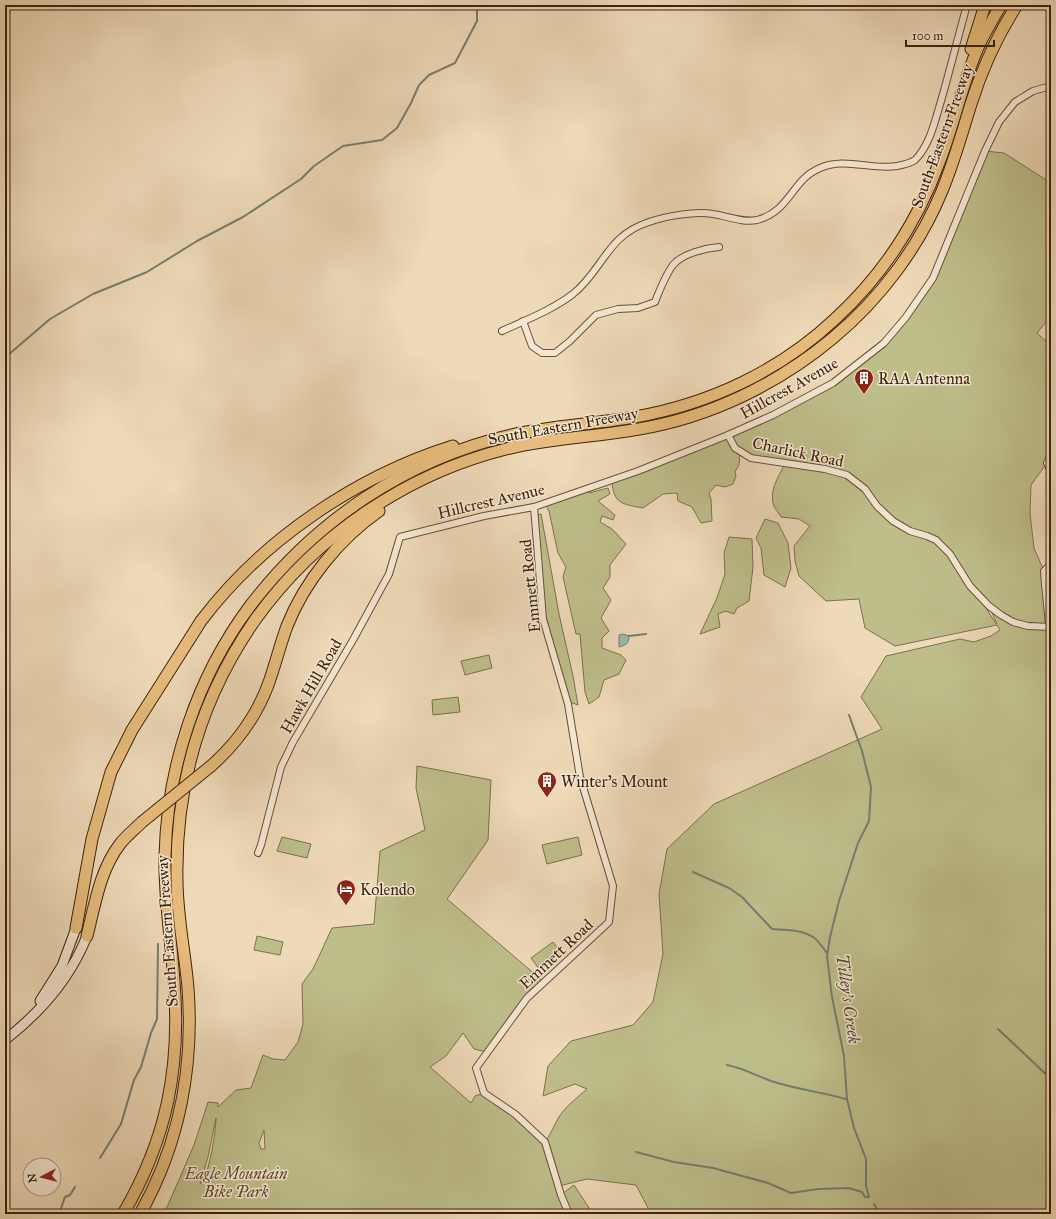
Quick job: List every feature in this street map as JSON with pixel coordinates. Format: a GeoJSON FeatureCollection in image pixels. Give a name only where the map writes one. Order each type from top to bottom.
{"type":"FeatureCollection","features":[{"type":"Feature","properties":{"kind":"highway"},"geometry":{"type":"LineString","coordinates":[[959,102],[974,40],[985,5]]}},
{"type":"Feature","properties":{"kind":"highway","name":"South Eastern Freeway"},"geometry":{"type":"LineString","coordinates":[[123,1214],[149,1164],[160,1135],[168,1104],[173,1074],[176,1041],[176,1010],[167,917],[165,877],[167,824],[171,791],[186,731],[197,702],[210,673],[241,619],[288,562],[319,532],[361,500],[394,480],[450,454],[511,435],[636,417],[668,410],[698,401],[728,390],[755,376],[805,345],[857,298],[878,274],[897,248],[912,222],[940,163],[968,73],[980,43],[1001,5]]}},
{"type":"Feature","properties":{"kind":"highway","name":"South Eastern Freeway"},"geometry":{"type":"LineString","coordinates":[[140,1214],[160,1174],[171,1144],[180,1114],[186,1083],[190,1021],[178,900],[177,854],[183,788],[196,737],[223,673],[238,646],[275,594],[296,571],[330,540],[368,510],[394,494],[451,466],[509,448],[539,442],[638,429],[670,423],[700,414],[757,389],[811,356],[835,336],[880,292],[905,257],[927,222],[941,193],[952,164],[981,75],[994,46],[1017,5]]}},
{"type":"Feature","properties":{"kind":"highway"},"geometry":{"type":"LineString","coordinates":[[981,75],[1024,5]]}},
{"type":"Feature","properties":{"kind":"highway"},"geometry":{"type":"LineString","coordinates":[[76,928],[94,832],[111,772],[122,748],[201,621],[211,607],[243,573],[276,544],[329,505],[381,476],[423,456],[477,438],[509,430],[548,423],[636,417]]}},
{"type":"Feature","properties":{"kind":"highway"},"geometry":{"type":"LineString","coordinates":[[87,936],[104,873],[112,855],[121,843],[142,822],[211,766],[234,744],[248,726],[268,685],[287,626],[301,597],[338,546],[372,516],[451,466]]}},
{"type":"Feature","properties":{"kind":"main road"},"geometry":{"type":"LineString","coordinates":[[5,1036],[33,1010],[48,990],[62,966],[76,928]]}},
{"type":"Feature","properties":{"kind":"main road"},"geometry":{"type":"LineString","coordinates":[[5,1040],[32,1017],[58,988],[71,969],[87,936]]}},
{"type":"Feature","properties":{"kind":"street"},"geometry":{"type":"LineString","coordinates":[[502,331],[550,308],[573,294],[586,282],[615,242],[628,231],[648,222],[689,214],[711,214],[736,219],[755,220],[771,214],[783,205],[798,185],[811,172],[828,164],[842,163],[896,166],[914,161],[924,148],[932,128],[967,5]]}},
{"type":"Feature","properties":{"kind":"street","name":"Hillcrest Avenue"},"geometry":{"type":"LineString","coordinates":[[400,537],[484,516],[534,507],[638,471],[728,435],[772,415],[833,383],[888,339],[934,278],[985,150],[999,122],[1016,102],[1034,91],[1051,86]]}},
{"type":"Feature","properties":{"kind":"street"},"geometry":{"type":"LineString","coordinates":[[523,321],[532,346],[542,353],[555,353],[570,341],[596,314],[618,309],[638,308],[654,302],[663,282],[674,264],[693,253],[708,248],[719,247]]}},
{"type":"Feature","properties":{"kind":"street","name":"Charlick Road"},"geometry":{"type":"LineString","coordinates":[[728,435],[735,448],[751,458],[847,474],[865,489],[877,506],[893,521],[910,531],[936,540],[950,554],[974,590],[1000,615],[1013,622],[1028,626],[1050,628]]}},
{"type":"Feature","properties":{"kind":"street"},"geometry":{"type":"LineString","coordinates":[[1051,454],[1047,463],[1051,470]]}},
{"type":"Feature","properties":{"kind":"street","name":"Emmett Road"},"geometry":{"type":"LineString","coordinates":[[534,507],[543,619],[568,704],[580,777],[614,886],[609,922],[527,998],[476,1068],[484,1093],[515,1114],[545,1142],[561,1195],[569,1214]]}},
{"type":"Feature","properties":{"kind":"street","name":"Hawk Hill Road"},"geometry":{"type":"LineString","coordinates":[[258,853],[281,767],[293,742],[354,640],[389,574],[400,537]]}},
{"type":"Feature","properties":{"kind":"street"},"geometry":{"type":"LineString","coordinates":[[1050,628],[1044,571],[1051,564]]}},
{"type":"Feature","properties":{"kind":"green space","name":"Eagle Mountain Bike Park"},"geometry":{"type":"Polygon","coordinates":[[[985,151],[1004,153],[1051,183],[1050,317],[1037,333],[1051,346],[1051,454],[1047,463],[1031,485],[1030,514],[1034,548],[1044,571],[1051,628],[1051,1214],[651,1214],[636,1185],[587,1179],[559,1186],[561,1195],[574,1185],[593,1214],[164,1214],[194,1145],[208,1102],[218,1103],[218,1107],[236,1090],[251,1088],[263,1055],[273,1059],[285,1060],[298,1042],[303,1024],[302,984],[313,969],[332,928],[374,924],[380,851],[425,830],[416,788],[417,766],[491,780],[488,840],[447,899],[544,982],[527,998],[487,1052],[474,1049],[463,1033],[446,1056],[430,1067],[471,1103],[475,1096],[484,1093],[515,1114],[545,1142],[562,1113],[587,1089],[575,1084],[543,1096],[548,1066],[571,1041],[633,1025],[653,1002],[663,954],[659,894],[667,849],[714,804],[882,729],[861,697],[886,656],[960,639],[974,642],[991,636],[1000,630],[997,625],[895,646],[865,628],[859,599],[826,601],[799,576],[795,561],[794,546],[810,526],[799,519],[781,517],[774,506],[772,494],[786,461],[744,455],[740,452],[739,465],[735,472],[736,476],[733,484],[725,487],[716,485],[709,493],[711,499],[712,521],[701,523],[692,507],[678,501],[677,493],[663,494],[643,508],[624,504],[620,502],[614,494],[612,480],[728,435],[833,383],[884,343],[933,278],[985,151]],[[979,597],[996,624],[997,624],[989,606],[979,597]],[[216,1118],[208,1157],[200,1184],[209,1163],[215,1133],[216,1118]],[[264,1130],[259,1143],[261,1149],[265,1149],[264,1130]]]}},
{"type":"Feature","properties":{"kind":"green space"},"geometry":{"type":"Polygon","coordinates":[[[608,488],[610,494],[598,501],[615,515],[613,520],[602,516],[600,522],[612,529],[626,544],[610,565],[610,577],[603,588],[611,600],[601,618],[609,631],[602,638],[602,648],[621,655],[626,660],[619,674],[604,680],[599,697],[589,704],[585,692],[580,634],[576,634],[563,577],[566,567],[558,553],[549,511],[545,503],[587,489],[589,493],[608,488]]]}},
{"type":"Feature","properties":{"kind":"green space"},"geometry":{"type":"Polygon","coordinates":[[[541,514],[559,614],[578,705],[567,701],[543,619],[535,516],[541,514]]]}},
{"type":"Feature","properties":{"kind":"green space"},"geometry":{"type":"Polygon","coordinates":[[[765,519],[778,523],[788,543],[791,568],[785,587],[764,575],[761,548],[756,538],[765,519]]]}},
{"type":"Feature","properties":{"kind":"green space"},"geometry":{"type":"Polygon","coordinates":[[[729,537],[752,539],[753,567],[749,601],[737,608],[734,614],[726,611],[718,614],[720,627],[700,634],[717,598],[725,574],[724,553],[729,537]]]}},
{"type":"Feature","properties":{"kind":"green space"},"geometry":{"type":"Polygon","coordinates":[[[489,655],[492,668],[465,675],[461,661],[489,655]]]}},
{"type":"Feature","properties":{"kind":"green space"},"geometry":{"type":"Polygon","coordinates":[[[458,697],[460,712],[433,715],[432,700],[458,697]]]}},
{"type":"Feature","properties":{"kind":"green space"},"geometry":{"type":"Polygon","coordinates":[[[282,837],[311,844],[307,858],[277,851],[282,837]]]}},
{"type":"Feature","properties":{"kind":"green space"},"geometry":{"type":"Polygon","coordinates":[[[578,837],[582,855],[547,864],[542,845],[578,837]]]}},
{"type":"Feature","properties":{"kind":"green space"},"geometry":{"type":"Polygon","coordinates":[[[257,936],[283,942],[280,955],[254,950],[257,936]]]}},
{"type":"Feature","properties":{"kind":"green space"},"geometry":{"type":"Polygon","coordinates":[[[553,942],[562,953],[540,970],[531,958],[553,942]]]}},
{"type":"Feature","properties":{"kind":"water"},"geometry":{"type":"Polygon","coordinates":[[[623,634],[629,636],[628,642],[619,647],[619,635],[623,634]]]}},
{"type":"Feature","properties":{"kind":"waterway"},"geometry":{"type":"LineString","coordinates":[[5,356],[50,319],[93,294],[147,272],[197,241],[243,217],[301,179],[314,166],[343,146],[382,140],[397,128],[419,85],[429,75],[455,63],[477,21],[477,5]]}},
{"type":"Feature","properties":{"kind":"waterway"},"geometry":{"type":"LineString","coordinates":[[629,636],[646,634]]}},
{"type":"Feature","properties":{"kind":"waterway","name":"Tilley's Creek"},"geometry":{"type":"LineString","coordinates":[[849,715],[862,751],[871,787],[869,821],[858,843],[839,901],[827,956],[832,997],[844,1056],[847,1099],[854,1128],[866,1159],[866,1186],[869,1197]]}},
{"type":"Feature","properties":{"kind":"waterway"},"geometry":{"type":"LineString","coordinates":[[693,872],[729,888],[742,897],[772,929],[792,930],[808,934],[817,940],[827,953]]}},
{"type":"Feature","properties":{"kind":"waterway"},"geometry":{"type":"LineString","coordinates":[[100,1158],[121,1124],[134,1080],[141,1067],[151,1033],[157,1019],[158,944]]}},
{"type":"Feature","properties":{"kind":"waterway"},"geometry":{"type":"LineString","coordinates":[[998,1029],[1051,1079]]}},
{"type":"Feature","properties":{"kind":"waterway"},"geometry":{"type":"LineString","coordinates":[[727,1065],[780,1084],[846,1099]]}},
{"type":"Feature","properties":{"kind":"waterway"},"geometry":{"type":"LineString","coordinates":[[636,1152],[674,1162],[713,1168],[768,1183],[791,1193],[818,1189],[849,1188],[862,1192],[865,1197],[869,1197]]}},
{"type":"Feature","properties":{"kind":"waterway"},"geometry":{"type":"LineString","coordinates":[[59,1214],[65,1197],[70,1195],[75,1187]]}},
{"type":"Feature","properties":{"kind":"waterway","name":"Tilley's Creek"},"geometry":{"type":"LineString","coordinates":[[874,1204],[880,1214]]}},
{"type":"Feature","properties":{"kind":"place","name":"RAA Antenna"},"geometry":{"type":"Point","coordinates":[864,395]}},
{"type":"Feature","properties":{"kind":"place","name":"Winter's Mount"},"geometry":{"type":"Point","coordinates":[547,798]}},
{"type":"Feature","properties":{"kind":"place","name":"Kolendo"},"geometry":{"type":"Point","coordinates":[346,906]}}]}
